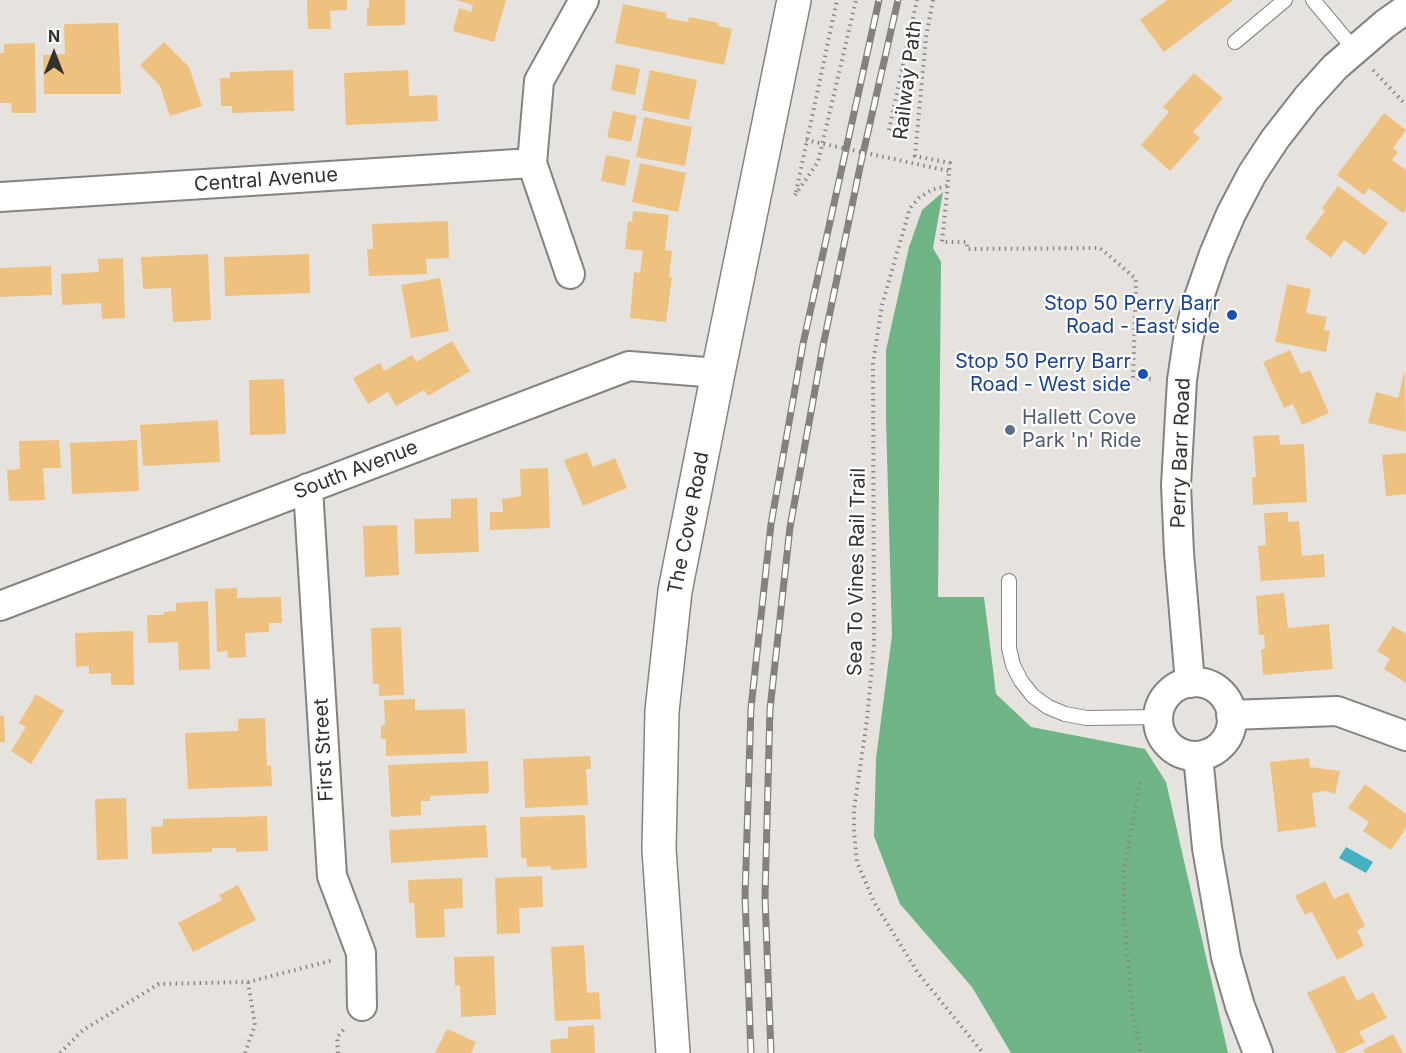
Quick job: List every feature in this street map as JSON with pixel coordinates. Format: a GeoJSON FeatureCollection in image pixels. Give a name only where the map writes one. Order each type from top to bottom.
{"type":"FeatureCollection","features":[{"type":"Feature","properties":{"kind":"street"},"geometry":{"type":"LineString","coordinates":[[570,274],[532,163],[539,81],[584,0]]}},
{"type":"Feature","properties":{"kind":"street","name":"The Cove Road"},"geometry":{"type":"LineString","coordinates":[[673,1053],[659,849],[662,711],[675,591],[717,373],[795,0]]}},
{"type":"Feature","properties":{"kind":"street","name":"Perry Barr Road"},"geometry":{"type":"LineString","coordinates":[[1190,683],[1179,553],[1176,485],[1182,380],[1197,303],[1214,254],[1236,204],[1275,139],[1307,98],[1354,49],[1406,9]]}},
{"type":"Feature","properties":{"kind":"street","name":"Central Avenue"},"geometry":{"type":"LineString","coordinates":[[0,198],[532,163]]}},
{"type":"Feature","properties":{"kind":"street","name":"South Avenue"},"geometry":{"type":"LineString","coordinates":[[0,606],[629,366],[717,373]]}},
{"type":"Feature","properties":{"kind":"street","name":"First Street"},"geometry":{"type":"LineString","coordinates":[[308,489],[332,876],[360,953],[362,1006]]}},
{"type":"Feature","properties":{"kind":"street"},"geometry":{"type":"LineString","coordinates":[[1190,683],[1202,683],[1213,687],[1222,694],[1232,715],[1227,738],[1219,747],[1198,756],[1177,752],[1162,737],[1159,727],[1160,707],[1172,690],[1190,683]]}},
{"type":"Feature","properties":{"kind":"street"},"geometry":{"type":"LineString","coordinates":[[1232,715],[1337,711],[1406,736]]}},
{"type":"Feature","properties":{"kind":"street"},"geometry":{"type":"LineString","coordinates":[[1198,756],[1207,848],[1226,957],[1240,1006],[1258,1053]]}},
{"type":"Feature","properties":{"kind":"lane"},"geometry":{"type":"LineString","coordinates":[[1235,42],[1285,0]]}},
{"type":"Feature","properties":{"kind":"lane"},"geometry":{"type":"LineString","coordinates":[[1313,0],[1354,49]]}},
{"type":"Feature","properties":{"kind":"lane"},"geometry":{"type":"LineString","coordinates":[[1009,581],[1009,648],[1013,665],[1021,681],[1033,696],[1057,711],[1087,718],[1158,717]]}},
{"type":"Feature","properties":{"kind":"path"},"geometry":{"type":"LineString","coordinates":[[837,0],[795,195],[818,162],[856,0]]}},
{"type":"Feature","properties":{"kind":"path"},"geometry":{"type":"LineString","coordinates":[[889,130],[917,0]]}},
{"type":"Feature","properties":{"kind":"path","name":"Railway Path"},"geometry":{"type":"LineString","coordinates":[[933,0],[926,37],[915,156],[950,163],[949,171]]}},
{"type":"Feature","properties":{"kind":"path"},"geometry":{"type":"LineString","coordinates":[[1354,49],[1406,105]]}},
{"type":"Feature","properties":{"kind":"path"},"geometry":{"type":"LineString","coordinates":[[806,140],[949,171],[942,242],[967,242],[967,249],[1101,248],[1136,279],[1133,378],[1182,380]]}},
{"type":"Feature","properties":{"kind":"path","name":"Sea To Vines Rail Trail"},"geometry":{"type":"LineString","coordinates":[[947,186],[931,190],[910,208],[882,305],[873,363],[874,644],[867,720],[854,809],[854,831],[857,862],[874,902],[918,973],[983,1053]]}},
{"type":"Feature","properties":{"kind":"path"},"geometry":{"type":"LineString","coordinates":[[1140,782],[1124,871],[1124,916],[1133,1017],[1141,1053]]}},
{"type":"Feature","properties":{"kind":"path"},"geometry":{"type":"LineString","coordinates":[[60,1053],[83,1030],[159,984],[248,982],[360,953]]}},
{"type":"Feature","properties":{"kind":"path"},"geometry":{"type":"LineString","coordinates":[[245,1053],[255,1026],[248,982]]}},
{"type":"Feature","properties":{"kind":"green space"},"geometry":{"type":"Polygon","coordinates":[[[943,192],[933,248],[941,262],[938,597],[984,597],[996,694],[1031,727],[1145,749],[1166,782],[1228,1053],[1011,1053],[972,987],[900,904],[874,836],[876,759],[892,635],[886,350],[909,247],[922,210],[943,192]]]}},
{"type":"Feature","properties":{"kind":"water"},"geometry":{"type":"Polygon","coordinates":[[[1346,847],[1373,862],[1366,873],[1339,858],[1346,847]]]}},
{"type":"Feature","properties":{"kind":"building"},"geometry":{"type":"Polygon","coordinates":[[[307,0],[347,0],[347,10],[330,11],[331,29],[308,29],[307,0]]]}},
{"type":"Feature","properties":{"kind":"building"},"geometry":{"type":"Polygon","coordinates":[[[369,0],[405,0],[405,25],[367,26],[369,0]]]}},
{"type":"Feature","properties":{"kind":"building"},"geometry":{"type":"Polygon","coordinates":[[[456,0],[506,0],[494,42],[453,31],[459,8],[471,12],[473,5],[456,0]]]}},
{"type":"Feature","properties":{"kind":"building"},"geometry":{"type":"Polygon","coordinates":[[[1167,0],[1233,0],[1164,52],[1140,20],[1167,0]]]}},
{"type":"Feature","properties":{"kind":"building"},"geometry":{"type":"Polygon","coordinates":[[[623,4],[667,13],[666,18],[688,22],[689,17],[719,23],[718,26],[732,29],[724,65],[615,43],[623,4]]]}},
{"type":"Feature","properties":{"kind":"building"},"geometry":{"type":"Polygon","coordinates":[[[118,23],[121,94],[44,94],[43,55],[65,54],[64,24],[118,23]]]}},
{"type":"Feature","properties":{"kind":"building"},"geometry":{"type":"Polygon","coordinates":[[[164,42],[189,67],[202,106],[170,116],[160,86],[140,65],[164,42]]]}},
{"type":"Feature","properties":{"kind":"building"},"geometry":{"type":"Polygon","coordinates":[[[35,43],[36,113],[12,113],[11,103],[0,103],[0,53],[4,53],[4,44],[35,43]]]}},
{"type":"Feature","properties":{"kind":"building"},"geometry":{"type":"Polygon","coordinates":[[[616,64],[640,69],[635,95],[611,90],[616,64]]]}},
{"type":"Feature","properties":{"kind":"building"},"geometry":{"type":"Polygon","coordinates":[[[293,70],[294,111],[232,113],[232,106],[221,106],[220,78],[230,78],[230,72],[293,70]]]}},
{"type":"Feature","properties":{"kind":"building"},"geometry":{"type":"Polygon","coordinates":[[[408,70],[409,96],[437,95],[438,121],[346,125],[344,73],[408,70]]]}},
{"type":"Feature","properties":{"kind":"building"},"geometry":{"type":"Polygon","coordinates":[[[650,70],[697,80],[689,120],[642,110],[650,70]]]}},
{"type":"Feature","properties":{"kind":"building"},"geometry":{"type":"Polygon","coordinates":[[[1194,73],[1223,98],[1193,132],[1200,138],[1170,171],[1141,145],[1169,112],[1163,107],[1194,73]]]}},
{"type":"Feature","properties":{"kind":"building"},"geometry":{"type":"Polygon","coordinates":[[[613,111],[637,116],[631,142],[607,137],[613,111]]]}},
{"type":"Feature","properties":{"kind":"building"},"geometry":{"type":"Polygon","coordinates":[[[1384,113],[1406,130],[1393,148],[1398,152],[1392,160],[1406,170],[1406,209],[1403,213],[1369,188],[1364,195],[1337,175],[1384,113]]]}},
{"type":"Feature","properties":{"kind":"building"},"geometry":{"type":"Polygon","coordinates":[[[644,117],[692,127],[685,166],[636,157],[644,117]]]}},
{"type":"Feature","properties":{"kind":"building"},"geometry":{"type":"Polygon","coordinates":[[[606,155],[630,160],[625,186],[601,181],[606,155]]]}},
{"type":"Feature","properties":{"kind":"building"},"geometry":{"type":"Polygon","coordinates":[[[640,163],[686,173],[678,212],[632,202],[640,163]]]}},
{"type":"Feature","properties":{"kind":"building"},"geometry":{"type":"Polygon","coordinates":[[[1338,186],[1388,223],[1365,255],[1344,240],[1331,258],[1305,238],[1325,211],[1322,208],[1338,186]]]}},
{"type":"Feature","properties":{"kind":"building"},"geometry":{"type":"Polygon","coordinates":[[[633,211],[669,215],[665,250],[672,251],[669,277],[672,277],[666,322],[630,318],[634,272],[640,273],[643,251],[625,249],[628,221],[632,222],[633,211]]]}},
{"type":"Feature","properties":{"kind":"building"},"geometry":{"type":"Polygon","coordinates":[[[448,221],[449,258],[426,259],[427,274],[369,276],[367,249],[373,249],[372,224],[448,221]]]}},
{"type":"Feature","properties":{"kind":"building"},"geometry":{"type":"Polygon","coordinates":[[[208,254],[211,320],[173,322],[171,288],[143,289],[141,257],[208,254]]]}},
{"type":"Feature","properties":{"kind":"building"},"geometry":{"type":"Polygon","coordinates":[[[309,254],[310,293],[225,296],[224,257],[309,254]]]}},
{"type":"Feature","properties":{"kind":"building"},"geometry":{"type":"Polygon","coordinates":[[[123,258],[125,318],[102,319],[101,303],[62,305],[61,274],[99,272],[98,259],[123,258]]]}},
{"type":"Feature","properties":{"kind":"building"},"geometry":{"type":"Polygon","coordinates":[[[51,266],[52,295],[0,297],[0,268],[51,266]]]}},
{"type":"Feature","properties":{"kind":"building"},"geometry":{"type":"Polygon","coordinates":[[[440,278],[449,331],[411,338],[401,285],[440,278]]]}},
{"type":"Feature","properties":{"kind":"building"},"geometry":{"type":"Polygon","coordinates":[[[1287,284],[1311,289],[1306,313],[1327,317],[1324,330],[1330,331],[1326,352],[1275,342],[1287,284]]]}},
{"type":"Feature","properties":{"kind":"building"},"geometry":{"type":"Polygon","coordinates":[[[452,341],[470,371],[428,396],[424,390],[396,406],[388,392],[368,404],[353,378],[380,363],[384,371],[412,355],[416,362],[452,341]]]}},
{"type":"Feature","properties":{"kind":"building"},"geometry":{"type":"Polygon","coordinates":[[[1290,350],[1301,374],[1310,370],[1329,413],[1302,425],[1293,404],[1284,408],[1263,362],[1290,350]]]}},
{"type":"Feature","properties":{"kind":"building"},"geometry":{"type":"Polygon","coordinates":[[[1405,370],[1406,432],[1368,423],[1376,392],[1398,398],[1405,370]]]}},
{"type":"Feature","properties":{"kind":"building"},"geometry":{"type":"Polygon","coordinates":[[[284,379],[286,434],[250,435],[249,380],[284,379]]]}},
{"type":"Feature","properties":{"kind":"building"},"geometry":{"type":"Polygon","coordinates":[[[218,420],[220,462],[143,466],[140,425],[218,420]]]}},
{"type":"Feature","properties":{"kind":"building"},"geometry":{"type":"Polygon","coordinates":[[[1279,435],[1280,445],[1304,444],[1307,502],[1253,505],[1252,477],[1256,477],[1253,436],[1279,435]]]}},
{"type":"Feature","properties":{"kind":"building"},"geometry":{"type":"Polygon","coordinates":[[[59,440],[61,468],[43,468],[45,500],[9,501],[7,470],[20,469],[19,441],[59,440]]]}},
{"type":"Feature","properties":{"kind":"building"},"geometry":{"type":"Polygon","coordinates":[[[137,440],[139,491],[72,494],[70,443],[137,440]]]}},
{"type":"Feature","properties":{"kind":"building"},"geometry":{"type":"Polygon","coordinates":[[[587,452],[593,467],[615,458],[627,488],[583,506],[564,460],[587,452]]]}},
{"type":"Feature","properties":{"kind":"building"},"geometry":{"type":"Polygon","coordinates":[[[1406,453],[1406,494],[1386,496],[1382,455],[1406,453]]]}},
{"type":"Feature","properties":{"kind":"building"},"geometry":{"type":"Polygon","coordinates":[[[548,468],[550,528],[490,530],[490,512],[503,512],[502,499],[521,496],[520,469],[548,468]]]}},
{"type":"Feature","properties":{"kind":"building"},"geometry":{"type":"Polygon","coordinates":[[[477,498],[479,552],[415,554],[414,519],[451,518],[451,499],[477,498]]]}},
{"type":"Feature","properties":{"kind":"building"},"geometry":{"type":"Polygon","coordinates":[[[1288,512],[1288,522],[1299,521],[1302,556],[1324,554],[1325,577],[1261,581],[1258,546],[1266,545],[1264,513],[1288,512]]]}},
{"type":"Feature","properties":{"kind":"building"},"geometry":{"type":"Polygon","coordinates":[[[397,525],[399,575],[365,577],[363,526],[397,525]]]}},
{"type":"Feature","properties":{"kind":"building"},"geometry":{"type":"Polygon","coordinates":[[[237,588],[237,598],[281,597],[282,623],[269,623],[269,632],[245,633],[246,657],[228,658],[227,651],[217,652],[215,589],[237,588]]]}},
{"type":"Feature","properties":{"kind":"building"},"geometry":{"type":"Polygon","coordinates":[[[1284,593],[1288,628],[1329,624],[1333,669],[1263,675],[1261,649],[1265,649],[1264,635],[1259,635],[1256,596],[1284,593]]]}},
{"type":"Feature","properties":{"kind":"building"},"geometry":{"type":"Polygon","coordinates":[[[208,601],[210,669],[179,670],[178,642],[148,643],[147,615],[164,615],[164,612],[176,611],[176,603],[208,601]]]}},
{"type":"Feature","properties":{"kind":"building"},"geometry":{"type":"Polygon","coordinates":[[[1393,626],[1406,634],[1406,683],[1384,669],[1390,659],[1377,651],[1393,626]]]}},
{"type":"Feature","properties":{"kind":"building"},"geometry":{"type":"Polygon","coordinates":[[[401,627],[404,695],[379,696],[379,684],[373,684],[371,628],[401,627]]]}},
{"type":"Feature","properties":{"kind":"building"},"geometry":{"type":"Polygon","coordinates":[[[133,631],[134,685],[111,685],[111,673],[89,674],[89,666],[76,667],[75,633],[133,631]]]}},
{"type":"Feature","properties":{"kind":"building"},"geometry":{"type":"Polygon","coordinates":[[[36,694],[64,711],[31,764],[11,751],[26,727],[19,723],[36,694]]]}},
{"type":"Feature","properties":{"kind":"building"},"geometry":{"type":"Polygon","coordinates":[[[415,699],[415,710],[465,709],[467,753],[386,756],[386,739],[381,739],[381,726],[385,725],[384,700],[415,699]]]}},
{"type":"Feature","properties":{"kind":"building"},"geometry":{"type":"Polygon","coordinates":[[[4,715],[5,742],[0,742],[0,716],[4,715]]]}},
{"type":"Feature","properties":{"kind":"building"},"geometry":{"type":"Polygon","coordinates":[[[265,718],[267,766],[271,765],[272,786],[188,789],[185,733],[238,731],[238,719],[265,718]]]}},
{"type":"Feature","properties":{"kind":"building"},"geometry":{"type":"Polygon","coordinates":[[[590,756],[591,769],[586,769],[588,805],[525,808],[523,759],[590,756]]]}},
{"type":"Feature","properties":{"kind":"building"},"geometry":{"type":"Polygon","coordinates":[[[1309,758],[1310,767],[1340,771],[1335,794],[1326,791],[1312,793],[1316,827],[1278,832],[1270,762],[1309,758]]]}},
{"type":"Feature","properties":{"kind":"building"},"geometry":{"type":"Polygon","coordinates":[[[488,761],[489,793],[430,796],[430,801],[421,801],[421,815],[391,817],[388,765],[488,761]]]}},
{"type":"Feature","properties":{"kind":"building"},"geometry":{"type":"Polygon","coordinates":[[[1365,784],[1406,814],[1406,828],[1391,850],[1363,831],[1369,822],[1348,808],[1365,784]]]}},
{"type":"Feature","properties":{"kind":"building"},"geometry":{"type":"Polygon","coordinates":[[[126,798],[128,859],[97,860],[95,799],[126,798]]]}},
{"type":"Feature","properties":{"kind":"building"},"geometry":{"type":"Polygon","coordinates":[[[585,815],[587,868],[551,870],[551,866],[527,867],[526,858],[521,858],[520,817],[585,815]]]}},
{"type":"Feature","properties":{"kind":"building"},"geometry":{"type":"Polygon","coordinates":[[[267,816],[268,851],[236,852],[236,848],[212,848],[212,852],[152,854],[151,827],[163,826],[163,819],[267,816]]]}},
{"type":"Feature","properties":{"kind":"building"},"geometry":{"type":"Polygon","coordinates":[[[486,825],[488,857],[391,863],[389,830],[486,825]]]}},
{"type":"Feature","properties":{"kind":"building"},"geometry":{"type":"Polygon","coordinates":[[[542,876],[543,907],[519,908],[520,933],[497,934],[495,878],[542,876]]]}},
{"type":"Feature","properties":{"kind":"building"},"geometry":{"type":"Polygon","coordinates":[[[462,878],[463,908],[444,909],[445,937],[416,938],[414,903],[409,903],[408,880],[462,878]]]}},
{"type":"Feature","properties":{"kind":"building"},"geometry":{"type":"Polygon","coordinates":[[[1325,881],[1334,899],[1348,892],[1365,926],[1357,931],[1364,946],[1337,960],[1312,912],[1305,915],[1295,896],[1325,881]]]}},
{"type":"Feature","properties":{"kind":"building"},"geometry":{"type":"Polygon","coordinates":[[[238,885],[256,920],[193,952],[178,923],[222,900],[219,895],[238,885]]]}},
{"type":"Feature","properties":{"kind":"building"},"geometry":{"type":"Polygon","coordinates":[[[584,945],[587,993],[599,992],[601,1019],[555,1021],[551,947],[584,945]]]}},
{"type":"Feature","properties":{"kind":"building"},"geometry":{"type":"Polygon","coordinates":[[[494,956],[496,1015],[461,1017],[460,985],[455,986],[454,957],[494,956]]]}},
{"type":"Feature","properties":{"kind":"building"},"geometry":{"type":"Polygon","coordinates":[[[1344,975],[1357,1001],[1373,992],[1387,1018],[1359,1032],[1365,1042],[1343,1053],[1337,1053],[1307,993],[1344,975]]]}},
{"type":"Feature","properties":{"kind":"building"},"geometry":{"type":"Polygon","coordinates":[[[594,1025],[595,1053],[551,1053],[550,1040],[568,1038],[568,1027],[594,1025]]]}},
{"type":"Feature","properties":{"kind":"building"},"geometry":{"type":"Polygon","coordinates":[[[447,1029],[476,1042],[471,1053],[435,1053],[447,1029]]]}},
{"type":"Feature","properties":{"kind":"building"},"geometry":{"type":"Polygon","coordinates":[[[1393,1034],[1403,1053],[1365,1053],[1363,1050],[1393,1034]]]}},
{"type":"Feature","properties":{"kind":"railway"},"geometry":{"type":"LineString","coordinates":[[751,1053],[745,896],[751,708],[771,524],[803,344],[879,0]]}},
{"type":"Feature","properties":{"kind":"railway"},"geometry":{"type":"LineString","coordinates":[[771,1053],[765,897],[770,709],[790,527],[823,346],[898,0]]}},
{"type":"Feature","properties":{"kind":"place","name":"Stop 50 Perry Barr Road - East side"},"geometry":{"type":"Point","coordinates":[1232,315]}},
{"type":"Feature","properties":{"kind":"place","name":"Stop 50 Perry Barr Road - West side"},"geometry":{"type":"Point","coordinates":[1143,374]}},
{"type":"Feature","properties":{"kind":"place","name":"Hallett Cove Park 'n' Ride"},"geometry":{"type":"Point","coordinates":[1010,430]}}]}
